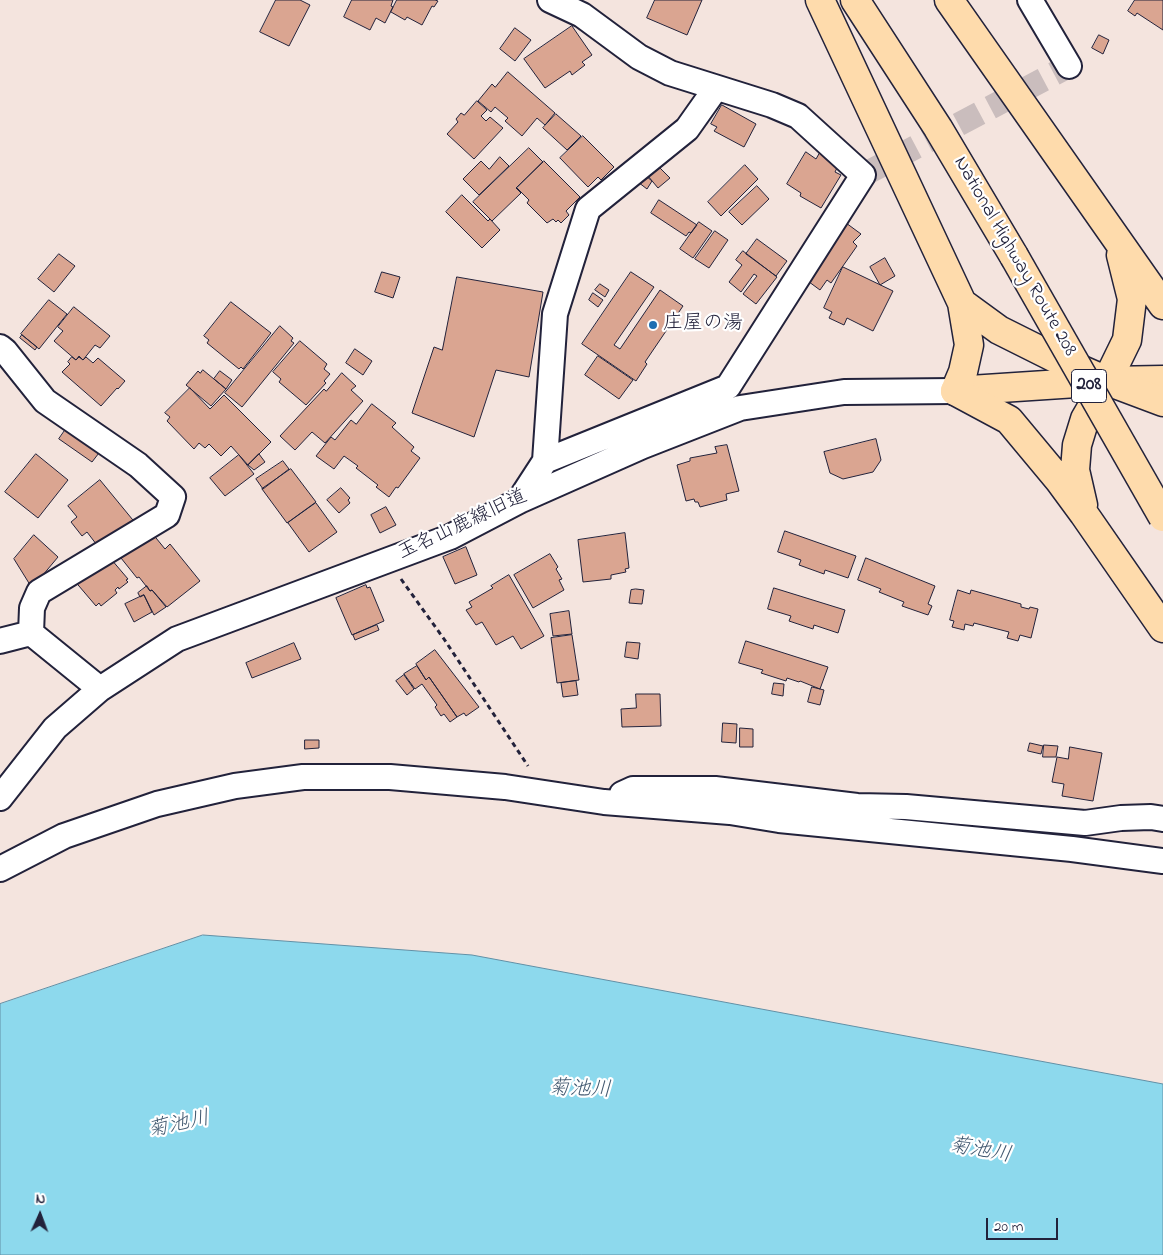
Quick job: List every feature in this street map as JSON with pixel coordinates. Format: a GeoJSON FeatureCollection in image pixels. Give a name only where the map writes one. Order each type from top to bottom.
{"type":"FeatureCollection","features":[{"type":"Feature","properties":{"kind":"main road"},"geometry":{"type":"LineString","coordinates":[[820,0],[962,303],[968,345],[956,391]]}},
{"type":"Feature","properties":{"kind":"main road","name":"National Highway Route 208"},"geometry":{"type":"LineString","coordinates":[[855,0],[938,128],[1014,256],[1163,517]]}},
{"type":"Feature","properties":{"kind":"main road","name":"National Highway Route 208"},"geometry":{"type":"LineString","coordinates":[[877,0],[938,128]]}},
{"type":"Feature","properties":{"kind":"main road"},"geometry":{"type":"LineString","coordinates":[[949,0],[1163,305]]}},
{"type":"Feature","properties":{"kind":"main road"},"geometry":{"type":"LineString","coordinates":[[1084,514],[1075,470],[1078,445],[1085,419],[1107,381],[1127,340],[1132,298],[1116,236]]}},
{"type":"Feature","properties":{"kind":"main road"},"geometry":{"type":"LineString","coordinates":[[962,303],[999,330],[1057,359],[1107,381],[1163,402]]}},
{"type":"Feature","properties":{"kind":"main road"},"geometry":{"type":"LineString","coordinates":[[956,391],[1107,381],[1163,380]]}},
{"type":"Feature","properties":{"kind":"main road"},"geometry":{"type":"LineString","coordinates":[[956,391],[1009,420],[1059,480],[1163,628]]}},
{"type":"Feature","properties":{"kind":"street"},"geometry":{"type":"LineString","coordinates":[[545,460],[728,388],[863,175],[798,116],[772,105],[670,73],[639,56],[582,15],[550,0]]}},
{"type":"Feature","properties":{"kind":"street"},"geometry":{"type":"LineString","coordinates":[[1030,0],[1068,66]]}},
{"type":"Feature","properties":{"kind":"street"},"geometry":{"type":"LineString","coordinates":[[519,501],[545,460],[555,314],[588,209],[687,129],[716,88]]}},
{"type":"Feature","properties":{"kind":"street"},"geometry":{"type":"LineString","coordinates":[[0,347],[45,401],[138,465],[173,497],[167,515],[39,592],[32,608],[32,633]]}},
{"type":"Feature","properties":{"kind":"street","name":"玉名山鹿線旧道"},"geometry":{"type":"LineString","coordinates":[[0,798],[55,728],[100,689],[177,639],[450,537],[519,501],[643,446],[740,408],[844,392],[956,391]]}},
{"type":"Feature","properties":{"kind":"street"},"geometry":{"type":"LineString","coordinates":[[0,641],[32,633]]}},
{"type":"Feature","properties":{"kind":"street"},"geometry":{"type":"LineString","coordinates":[[32,633],[100,689]]}},
{"type":"Feature","properties":{"kind":"street"},"geometry":{"type":"LineString","coordinates":[[0,869],[74,833],[157,804],[235,786],[303,778],[390,777],[505,787],[604,802],[730,812],[779,820],[1072,849],[1163,861]]}},
{"type":"Feature","properties":{"kind":"street"},"geometry":{"type":"LineString","coordinates":[[604,802],[633,789],[715,789],[857,806],[906,807],[1085,823],[1141,818],[1163,819]]}},
{"type":"Feature","properties":{"kind":"path"},"geometry":{"type":"LineString","coordinates":[[387,561],[444,639],[491,709],[532,772],[540,793]]}},
{"type":"Feature","properties":{"kind":"water","name":"菊池川"},"geometry":{"type":"Polygon","coordinates":[[[203,935],[472,955],[1163,1084],[1163,1255],[0,1255],[0,1004],[203,935]]]}},
{"type":"Feature","properties":{"kind":"building"},"geometry":{"type":"Polygon","coordinates":[[[276,0],[300,0],[310,5],[289,46],[260,32],[276,0]]]}},
{"type":"Feature","properties":{"kind":"building"},"geometry":{"type":"Polygon","coordinates":[[[352,0],[393,0],[391,6],[393,7],[385,23],[376,18],[370,30],[344,17],[352,0]]]}},
{"type":"Feature","properties":{"kind":"building"},"geometry":{"type":"Polygon","coordinates":[[[397,0],[438,1],[434,7],[432,6],[422,25],[407,17],[405,20],[391,12],[397,0]]]}},
{"type":"Feature","properties":{"kind":"building"},"geometry":{"type":"Polygon","coordinates":[[[655,0],[702,0],[687,35],[647,18],[655,0]]]}},
{"type":"Feature","properties":{"kind":"building"},"geometry":{"type":"Polygon","coordinates":[[[1135,0],[1163,0],[1163,30],[1137,13],[1135,16],[1128,11],[1135,0]]]}},
{"type":"Feature","properties":{"kind":"building"},"geometry":{"type":"Polygon","coordinates":[[[572,26],[592,55],[582,62],[585,65],[572,75],[570,71],[545,88],[524,59],[572,26]]]}},
{"type":"Feature","properties":{"kind":"building"},"geometry":{"type":"Polygon","coordinates":[[[515,28],[531,40],[515,61],[500,49],[515,28]]]}},
{"type":"Feature","properties":{"kind":"building"},"geometry":{"type":"Polygon","coordinates":[[[1099,35],[1109,40],[1103,54],[1092,48],[1099,35]]]}},
{"type":"Feature","properties":{"kind":"building"},"geometry":{"type":"Polygon","coordinates":[[[508,72],[555,113],[545,125],[537,118],[522,136],[505,121],[508,118],[495,107],[491,112],[478,101],[492,84],[495,87],[508,72]]]}},
{"type":"Feature","properties":{"kind":"building"},"geometry":{"type":"Polygon","coordinates":[[[477,101],[487,110],[481,116],[486,121],[490,117],[503,128],[474,159],[447,134],[458,122],[456,119],[461,113],[464,115],[477,101]]]}},
{"type":"Feature","properties":{"kind":"building"},"geometry":{"type":"Polygon","coordinates":[[[722,105],[756,124],[744,147],[714,131],[717,127],[711,124],[722,105]]]}},
{"type":"Feature","properties":{"kind":"building"},"geometry":{"type":"Polygon","coordinates":[[[556,114],[581,136],[567,150],[543,128],[556,114]]]}},
{"type":"Feature","properties":{"kind":"building"},"geometry":{"type":"Polygon","coordinates":[[[583,136],[614,167],[601,180],[598,177],[588,187],[560,158],[583,136]]]}},
{"type":"Feature","properties":{"kind":"building"},"geometry":{"type":"Polygon","coordinates":[[[529,148],[543,162],[516,188],[521,193],[492,221],[473,202],[529,148]]]}},
{"type":"Feature","properties":{"kind":"building"},"geometry":{"type":"Polygon","coordinates":[[[806,152],[816,159],[820,152],[839,164],[835,172],[841,175],[821,208],[800,196],[801,193],[787,184],[806,152]]]}},
{"type":"Feature","properties":{"kind":"building"},"geometry":{"type":"Polygon","coordinates":[[[500,157],[509,166],[479,195],[463,179],[481,161],[489,169],[500,157]]]}},
{"type":"Feature","properties":{"kind":"building"},"geometry":{"type":"Polygon","coordinates":[[[544,161],[580,197],[566,211],[569,215],[561,223],[553,219],[547,223],[527,203],[529,200],[517,188],[544,161]]]}},
{"type":"Feature","properties":{"kind":"building"},"geometry":{"type":"Polygon","coordinates":[[[653,161],[670,178],[658,188],[643,170],[653,161]]]}},
{"type":"Feature","properties":{"kind":"building"},"geometry":{"type":"Polygon","coordinates":[[[745,165],[758,179],[721,216],[708,202],[745,165]]]}},
{"type":"Feature","properties":{"kind":"building"},"geometry":{"type":"Polygon","coordinates":[[[640,171],[652,181],[647,189],[634,179],[640,171]]]}},
{"type":"Feature","properties":{"kind":"building"},"geometry":{"type":"Polygon","coordinates":[[[757,186],[769,199],[742,225],[729,212],[757,186]]]}},
{"type":"Feature","properties":{"kind":"building"},"geometry":{"type":"Polygon","coordinates":[[[462,195],[488,221],[490,219],[500,230],[482,248],[446,212],[462,195]]]}},
{"type":"Feature","properties":{"kind":"building"},"geometry":{"type":"Polygon","coordinates":[[[659,200],[697,225],[691,233],[689,232],[686,236],[651,213],[659,200]]]}},
{"type":"Feature","properties":{"kind":"building"},"geometry":{"type":"Polygon","coordinates":[[[842,220],[861,234],[853,242],[857,246],[831,283],[827,280],[820,290],[801,276],[842,220]]]}},
{"type":"Feature","properties":{"kind":"building"},"geometry":{"type":"Polygon","coordinates":[[[699,222],[712,231],[693,258],[680,249],[699,222]]]}},
{"type":"Feature","properties":{"kind":"building"},"geometry":{"type":"Polygon","coordinates":[[[715,231],[728,240],[709,268],[695,259],[715,231]]]}},
{"type":"Feature","properties":{"kind":"building"},"geometry":{"type":"Polygon","coordinates":[[[757,239],[787,261],[776,276],[746,254],[757,239]]]}},
{"type":"Feature","properties":{"kind":"building"},"geometry":{"type":"Polygon","coordinates":[[[743,251],[777,277],[756,304],[743,294],[757,276],[754,274],[741,292],[729,282],[742,265],[736,260],[743,251]]]}},
{"type":"Feature","properties":{"kind":"building"},"geometry":{"type":"Polygon","coordinates":[[[59,254],[75,266],[54,292],[38,279],[59,254]]]}},
{"type":"Feature","properties":{"kind":"building"},"geometry":{"type":"Polygon","coordinates":[[[885,258],[895,276],[880,285],[870,267],[885,258]]]}},
{"type":"Feature","properties":{"kind":"building"},"geometry":{"type":"Polygon","coordinates":[[[843,267],[893,291],[873,331],[847,318],[844,325],[829,318],[832,312],[824,308],[843,267]]]}},
{"type":"Feature","properties":{"kind":"building"},"geometry":{"type":"Polygon","coordinates":[[[382,272],[400,277],[393,298],[375,292],[382,272]]]}},
{"type":"Feature","properties":{"kind":"building","name":"庄屋の湯"},"geometry":{"type":"Polygon","coordinates":[[[631,272],[654,287],[614,345],[620,349],[660,290],[683,306],[645,362],[647,364],[636,381],[582,344],[631,272]]]}},
{"type":"Feature","properties":{"kind":"building"},"geometry":{"type":"Polygon","coordinates":[[[457,277],[543,292],[529,377],[496,370],[474,437],[412,413],[434,347],[442,350],[457,277]]]}},
{"type":"Feature","properties":{"kind":"building"},"geometry":{"type":"Polygon","coordinates":[[[600,284],[609,290],[605,297],[595,290],[600,284]]]}},
{"type":"Feature","properties":{"kind":"building"},"geometry":{"type":"Polygon","coordinates":[[[593,293],[603,300],[598,307],[589,300],[593,293]]]}},
{"type":"Feature","properties":{"kind":"building"},"geometry":{"type":"Polygon","coordinates":[[[49,300],[67,314],[39,349],[21,334],[49,300]]]}},
{"type":"Feature","properties":{"kind":"building"},"geometry":{"type":"Polygon","coordinates":[[[231,302],[271,333],[243,369],[241,367],[239,369],[207,343],[209,340],[204,336],[231,302]]]}},
{"type":"Feature","properties":{"kind":"building"},"geometry":{"type":"Polygon","coordinates":[[[74,307],[110,336],[100,348],[95,345],[83,360],[79,356],[76,360],[54,341],[63,331],[58,327],[74,307]]]}},
{"type":"Feature","properties":{"kind":"building"},"geometry":{"type":"Polygon","coordinates":[[[280,326],[293,338],[291,341],[294,343],[242,407],[225,393],[280,326]]]}},
{"type":"Feature","properties":{"kind":"building"},"geometry":{"type":"Polygon","coordinates":[[[22,335],[37,347],[35,350],[20,338],[22,335]]]}},
{"type":"Feature","properties":{"kind":"building"},"geometry":{"type":"Polygon","coordinates":[[[300,341],[327,364],[324,369],[330,374],[324,381],[326,383],[306,405],[279,382],[281,379],[273,372],[300,341]]]}},
{"type":"Feature","properties":{"kind":"building"},"geometry":{"type":"Polygon","coordinates":[[[355,349],[372,361],[363,375],[346,363],[355,349]]]}},
{"type":"Feature","properties":{"kind":"building"},"geometry":{"type":"Polygon","coordinates":[[[598,356],[633,380],[619,399],[585,375],[598,356]]]}},
{"type":"Feature","properties":{"kind":"building"},"geometry":{"type":"Polygon","coordinates":[[[72,357],[76,360],[79,357],[83,360],[86,357],[93,363],[98,358],[125,381],[101,406],[62,372],[70,364],[68,362],[72,357]]]}},
{"type":"Feature","properties":{"kind":"building"},"geometry":{"type":"Polygon","coordinates":[[[203,370],[226,389],[211,406],[186,385],[198,371],[200,373],[203,370]]]}},
{"type":"Feature","properties":{"kind":"building"},"geometry":{"type":"Polygon","coordinates":[[[220,371],[232,380],[226,389],[214,379],[220,371]]]}},
{"type":"Feature","properties":{"kind":"building"},"geometry":{"type":"Polygon","coordinates":[[[342,373],[356,386],[351,390],[363,401],[325,443],[312,432],[295,450],[280,436],[324,389],[326,391],[342,373]]]}},
{"type":"Feature","properties":{"kind":"building"},"geometry":{"type":"Polygon","coordinates":[[[190,388],[210,409],[224,395],[271,442],[248,465],[231,446],[221,456],[209,444],[205,448],[199,443],[194,449],[167,421],[170,417],[165,413],[190,388]]]}},
{"type":"Feature","properties":{"kind":"building"},"geometry":{"type":"Polygon","coordinates":[[[372,404],[396,423],[392,427],[414,447],[411,451],[420,458],[389,497],[376,487],[378,485],[356,468],[358,466],[344,456],[334,469],[316,456],[331,437],[335,440],[351,420],[356,424],[372,404]]]}},
{"type":"Feature","properties":{"kind":"building"},"geometry":{"type":"Polygon","coordinates":[[[68,426],[102,449],[92,462],[59,439],[68,426]]]}},
{"type":"Feature","properties":{"kind":"building"},"geometry":{"type":"Polygon","coordinates":[[[876,439],[881,460],[873,472],[843,479],[830,473],[824,452],[876,439]]]}},
{"type":"Feature","properties":{"kind":"building"},"geometry":{"type":"Polygon","coordinates":[[[727,445],[739,491],[726,494],[727,500],[700,507],[694,499],[686,501],[677,465],[690,461],[690,458],[717,453],[715,447],[727,445]]]}},
{"type":"Feature","properties":{"kind":"building"},"geometry":{"type":"Polygon","coordinates":[[[36,454],[68,480],[38,518],[5,492],[36,454]]]}},
{"type":"Feature","properties":{"kind":"building"},"geometry":{"type":"Polygon","coordinates":[[[259,454],[265,462],[254,470],[248,465],[259,454]]]}},
{"type":"Feature","properties":{"kind":"building"},"geometry":{"type":"Polygon","coordinates":[[[239,455],[254,474],[225,496],[210,478],[239,455]]]}},
{"type":"Feature","properties":{"kind":"building"},"geometry":{"type":"Polygon","coordinates":[[[283,461],[289,469],[263,489],[256,479],[283,461]]]}},
{"type":"Feature","properties":{"kind":"building"},"geometry":{"type":"Polygon","coordinates":[[[291,469],[316,502],[287,523],[262,489],[291,469]]]}},
{"type":"Feature","properties":{"kind":"building"},"geometry":{"type":"Polygon","coordinates":[[[100,480],[137,525],[103,553],[87,532],[82,536],[71,522],[77,517],[68,506],[100,480]]]}},
{"type":"Feature","properties":{"kind":"building"},"geometry":{"type":"Polygon","coordinates":[[[341,488],[350,498],[348,500],[350,503],[339,513],[327,500],[341,488]]]}},
{"type":"Feature","properties":{"kind":"building"},"geometry":{"type":"Polygon","coordinates":[[[316,503],[337,532],[309,552],[288,523],[316,503]]]}},
{"type":"Feature","properties":{"kind":"building"},"geometry":{"type":"Polygon","coordinates":[[[386,507],[396,525],[380,533],[371,515],[386,507]]]}},
{"type":"Feature","properties":{"kind":"building"},"geometry":{"type":"Polygon","coordinates":[[[143,522],[165,549],[170,544],[200,581],[167,607],[152,590],[150,591],[139,577],[137,578],[113,548],[143,522]]]}},
{"type":"Feature","properties":{"kind":"building"},"geometry":{"type":"Polygon","coordinates":[[[785,531],[856,556],[848,578],[825,570],[824,574],[799,565],[801,560],[778,552],[785,531]]]}},
{"type":"Feature","properties":{"kind":"building"},"geometry":{"type":"Polygon","coordinates":[[[625,533],[629,568],[625,569],[626,572],[611,575],[611,579],[583,582],[578,540],[625,533]]]}},
{"type":"Feature","properties":{"kind":"building"},"geometry":{"type":"Polygon","coordinates":[[[34,535],[58,557],[32,588],[14,559],[34,535]]]}},
{"type":"Feature","properties":{"kind":"building"},"geometry":{"type":"Polygon","coordinates":[[[466,547],[477,575],[455,584],[443,557],[466,547]]]}},
{"type":"Feature","properties":{"kind":"building"},"geometry":{"type":"Polygon","coordinates":[[[105,552],[128,579],[126,580],[128,582],[119,589],[118,587],[115,590],[117,593],[101,606],[99,603],[96,606],[73,579],[105,552]]]}},
{"type":"Feature","properties":{"kind":"building"},"geometry":{"type":"Polygon","coordinates":[[[550,554],[558,567],[556,569],[562,579],[559,580],[564,590],[533,608],[514,575],[550,554]]]}},
{"type":"Feature","properties":{"kind":"building"},"geometry":{"type":"Polygon","coordinates":[[[866,558],[935,586],[928,604],[932,606],[928,615],[902,606],[904,602],[879,592],[881,589],[858,580],[866,558]]]}},
{"type":"Feature","properties":{"kind":"building"},"geometry":{"type":"Polygon","coordinates":[[[509,575],[544,636],[521,649],[513,636],[496,645],[482,622],[476,625],[466,610],[472,607],[469,602],[493,588],[491,586],[509,575]]]}},
{"type":"Feature","properties":{"kind":"building"},"geometry":{"type":"Polygon","coordinates":[[[366,585],[367,588],[370,587],[384,621],[352,635],[336,598],[366,585]]]}},
{"type":"Feature","properties":{"kind":"building"},"geometry":{"type":"Polygon","coordinates":[[[147,586],[166,607],[154,615],[144,595],[140,597],[138,593],[147,586]]]}},
{"type":"Feature","properties":{"kind":"building"},"geometry":{"type":"Polygon","coordinates":[[[774,588],[845,610],[838,633],[814,625],[813,629],[789,621],[791,616],[768,609],[774,588]]]}},
{"type":"Feature","properties":{"kind":"building"},"geometry":{"type":"Polygon","coordinates":[[[631,590],[644,590],[642,604],[629,603],[631,590]]]}},
{"type":"Feature","properties":{"kind":"building"},"geometry":{"type":"Polygon","coordinates":[[[958,590],[970,594],[971,590],[1021,604],[1021,607],[1038,609],[1031,638],[1020,635],[1018,641],[1007,638],[1009,632],[974,623],[973,626],[965,624],[964,630],[952,627],[954,621],[950,620],[958,590]]]}},
{"type":"Feature","properties":{"kind":"building"},"geometry":{"type":"Polygon","coordinates":[[[144,595],[152,612],[134,622],[125,604],[144,595]]]}},
{"type":"Feature","properties":{"kind":"building"},"geometry":{"type":"Polygon","coordinates":[[[569,611],[572,634],[553,636],[550,614],[569,611]]]}},
{"type":"Feature","properties":{"kind":"building"},"geometry":{"type":"Polygon","coordinates":[[[377,625],[379,630],[355,640],[353,635],[377,625]]]}},
{"type":"Feature","properties":{"kind":"building"},"geometry":{"type":"Polygon","coordinates":[[[572,635],[579,680],[557,683],[551,638],[572,635]]]}},
{"type":"Feature","properties":{"kind":"building"},"geometry":{"type":"Polygon","coordinates":[[[746,641],[828,667],[820,689],[800,681],[787,678],[786,681],[761,673],[763,670],[739,663],[746,641]]]}},
{"type":"Feature","properties":{"kind":"building"},"geometry":{"type":"Polygon","coordinates":[[[627,642],[640,643],[638,659],[625,657],[627,642]]]}},
{"type":"Feature","properties":{"kind":"building"},"geometry":{"type":"Polygon","coordinates":[[[294,643],[301,659],[252,678],[246,663],[294,643]]]}},
{"type":"Feature","properties":{"kind":"building"},"geometry":{"type":"Polygon","coordinates":[[[435,650],[479,707],[466,716],[464,713],[457,717],[429,677],[426,680],[416,664],[435,650]]]}},
{"type":"Feature","properties":{"kind":"building"},"geometry":{"type":"Polygon","coordinates":[[[417,666],[426,680],[429,677],[457,717],[450,722],[444,714],[441,716],[435,707],[437,705],[422,684],[415,689],[404,674],[417,666]]]}},
{"type":"Feature","properties":{"kind":"building"},"geometry":{"type":"Polygon","coordinates":[[[404,675],[414,689],[407,695],[396,681],[404,675]]]}},
{"type":"Feature","properties":{"kind":"building"},"geometry":{"type":"Polygon","coordinates":[[[576,681],[578,695],[563,697],[561,683],[576,681]]]}},
{"type":"Feature","properties":{"kind":"building"},"geometry":{"type":"Polygon","coordinates":[[[774,683],[784,684],[783,696],[772,694],[774,683]]]}},
{"type":"Feature","properties":{"kind":"building"},"geometry":{"type":"Polygon","coordinates":[[[812,687],[824,690],[820,705],[808,702],[812,687]]]}},
{"type":"Feature","properties":{"kind":"building"},"geometry":{"type":"Polygon","coordinates":[[[636,694],[660,694],[661,726],[622,727],[621,709],[636,708],[636,694]]]}},
{"type":"Feature","properties":{"kind":"building"},"geometry":{"type":"Polygon","coordinates":[[[723,723],[737,724],[736,743],[722,742],[723,723]]]}},
{"type":"Feature","properties":{"kind":"building"},"geometry":{"type":"Polygon","coordinates":[[[740,728],[753,729],[753,747],[740,747],[740,728]]]}},
{"type":"Feature","properties":{"kind":"building"},"geometry":{"type":"Polygon","coordinates":[[[305,740],[319,740],[319,748],[305,749],[305,740]]]}},
{"type":"Feature","properties":{"kind":"building"},"geometry":{"type":"Polygon","coordinates":[[[1030,743],[1043,746],[1041,754],[1028,751],[1030,743]]]}},
{"type":"Feature","properties":{"kind":"building"},"geometry":{"type":"Polygon","coordinates":[[[1044,745],[1058,746],[1056,757],[1043,757],[1044,745]]]}},
{"type":"Feature","properties":{"kind":"building"},"geometry":{"type":"Polygon","coordinates":[[[1070,747],[1102,753],[1093,801],[1062,796],[1064,784],[1052,782],[1057,757],[1068,759],[1070,747]]]}},
{"type":"Feature","properties":{"kind":"tunnel"},"geometry":{"type":"LineString","coordinates":[[863,175],[1069,66]]}},
{"type":"Feature","properties":{"kind":"place","name":"庄屋の湯"},"geometry":{"type":"Point","coordinates":[653,325]}}]}
